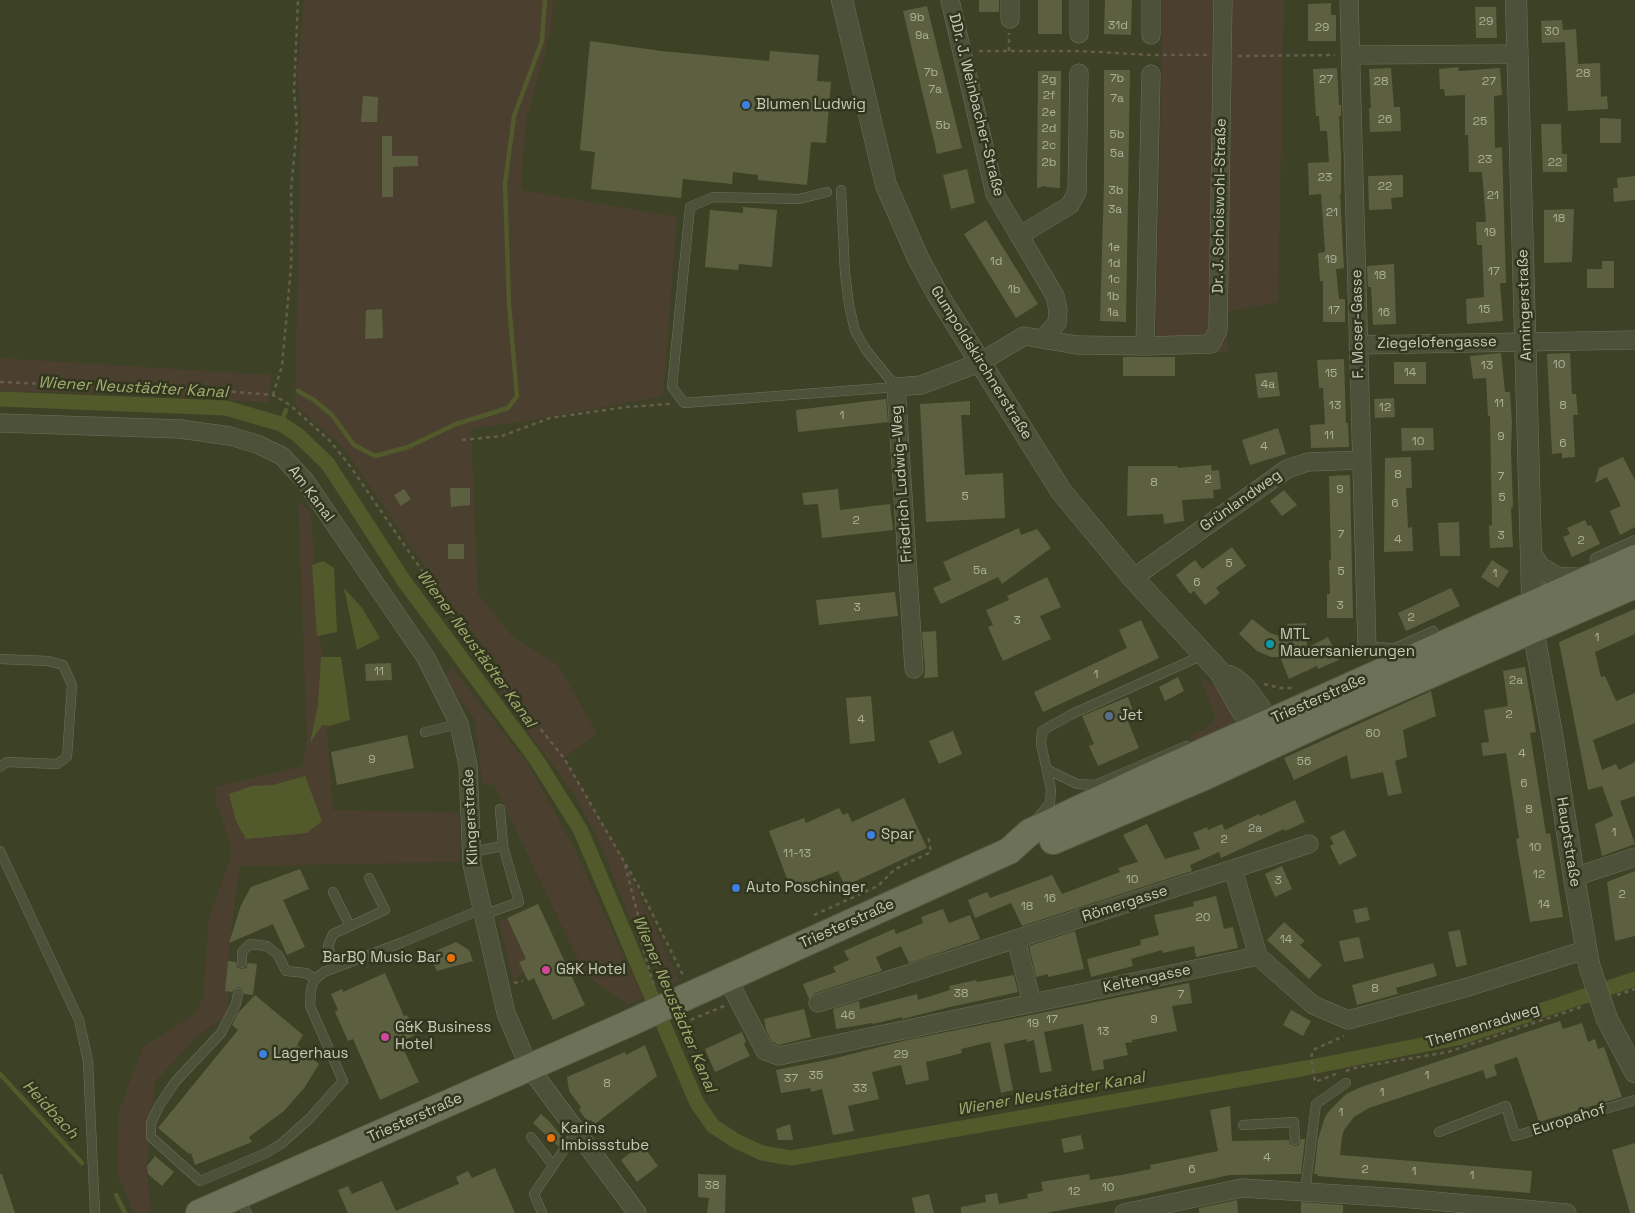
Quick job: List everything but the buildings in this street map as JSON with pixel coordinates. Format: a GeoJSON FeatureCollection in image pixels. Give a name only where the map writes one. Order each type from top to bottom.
{"type":"FeatureCollection","features":[{"type":"Feature","properties":{"kind":"main road","name":"Triesterstraße"},"geometry":{"type":"LineString","coordinates":[[1532,617],[1590,578],[1635,558]]}},
{"type":"Feature","properties":{"kind":"main road","name":"Triesterstraße"},"geometry":{"type":"LineString","coordinates":[[1008,850],[1037,847],[1189,784],[1266,736],[1532,617],[1635,585]]}},
{"type":"Feature","properties":{"kind":"main road","name":"Triesterstraße"},"geometry":{"type":"LineString","coordinates":[[199,1213],[242,1204],[529,1067],[630,1023],[1008,850],[1030,832],[1211,747],[1266,736]]}},
{"type":"Feature","properties":{"kind":"street","name":"Gumpoldskirchnerstraße"},"geometry":{"type":"LineString","coordinates":[[842,0],[886,184],[918,258],[979,363],[1062,491],[1134,578],[1204,655],[1220,672],[1235,679],[1246,689],[1260,708],[1266,736]]}},
{"type":"Feature","properties":{"kind":"street","name":"DDr. J. Weinbacher-Straße"},"geometry":{"type":"LineString","coordinates":[[950,0],[995,194],[1055,296],[1058,310],[1057,323],[1042,339]]}},
{"type":"Feature","properties":{"kind":"street"},"geometry":{"type":"LineString","coordinates":[[1010,0],[1010,19]]}},
{"type":"Feature","properties":{"kind":"street"},"geometry":{"type":"LineString","coordinates":[[1079,0],[1079,34]]}},
{"type":"Feature","properties":{"kind":"street"},"geometry":{"type":"LineString","coordinates":[[1151,0],[1151,35]]}},
{"type":"Feature","properties":{"kind":"street","name":"Dr. J. Schoiswohl-Straße"},"geometry":{"type":"LineString","coordinates":[[979,363],[1024,336],[1078,345],[1145,346],[1211,344],[1218,330],[1223,0]]}},
{"type":"Feature","properties":{"kind":"street","name":"F. Moser-Gasse"},"geometry":{"type":"LineString","coordinates":[[1349,0],[1361,460],[1368,647]]}},
{"type":"Feature","properties":{"kind":"street","name":"Anningerstraße"},"geometry":{"type":"LineString","coordinates":[[1516,0],[1532,555],[1532,617]]}},
{"type":"Feature","properties":{"kind":"street"},"geometry":{"type":"LineString","coordinates":[[1350,55],[1517,54]]}},
{"type":"Feature","properties":{"kind":"street"},"geometry":{"type":"LineString","coordinates":[[1019,236],[1070,205],[1077,192],[1079,73]]}},
{"type":"Feature","properties":{"kind":"street"},"geometry":{"type":"LineString","coordinates":[[1145,346],[1150,74]]}},
{"type":"Feature","properties":{"kind":"street","name":"Ziegelofengasse"},"geometry":{"type":"LineString","coordinates":[[1358,345],[1635,340]]}},
{"type":"Feature","properties":{"kind":"street","name":"Friedrich Ludwig-Weg"},"geometry":{"type":"LineString","coordinates":[[914,669],[896,387],[922,385],[979,363]]}},
{"type":"Feature","properties":{"kind":"street","name":"Am Kanal"},"geometry":{"type":"LineString","coordinates":[[0,423],[180,429],[230,436],[258,444],[282,456],[306,482],[426,658],[459,724]]}},
{"type":"Feature","properties":{"kind":"street","name":"Grünlandweg"},"geometry":{"type":"LineString","coordinates":[[1134,578],[1287,469],[1308,462],[1361,460]]}},
{"type":"Feature","properties":{"kind":"street"},"geometry":{"type":"LineString","coordinates":[[1532,555],[1539,567],[1559,578],[1590,578]]}},
{"type":"Feature","properties":{"kind":"street","name":"Hauptstraße"},"geometry":{"type":"LineString","coordinates":[[1532,617],[1587,958],[1606,1019],[1635,1072]]}},
{"type":"Feature","properties":{"kind":"street","name":"Klingerstraße"},"geometry":{"type":"LineString","coordinates":[[459,724],[468,765],[472,864],[506,1013],[529,1067],[637,1213]]}},
{"type":"Feature","properties":{"kind":"street","name":"Römergasse"},"geometry":{"type":"LineString","coordinates":[[818,1003],[1309,844]]}},
{"type":"Feature","properties":{"kind":"street"},"geometry":{"type":"LineString","coordinates":[[1574,878],[1635,856]]}},
{"type":"Feature","properties":{"kind":"street"},"geometry":{"type":"LineString","coordinates":[[1233,869],[1258,956],[1313,1005],[1348,1020],[1468,987],[1587,958]]}},
{"type":"Feature","properties":{"kind":"street"},"geometry":{"type":"LineString","coordinates":[[1016,938],[1032,1003]]}},
{"type":"Feature","properties":{"kind":"street","name":"Keltengasse"},"geometry":{"type":"LineString","coordinates":[[727,978],[765,1051],[779,1056],[1258,956]]}},
{"type":"Feature","properties":{"kind":"street"},"geometry":{"type":"LineString","coordinates":[[1124,1213],[1242,1188],[1305,1192],[1402,1205],[1567,1213]]}},
{"type":"Feature","properties":{"kind":"lane"},"geometry":{"type":"LineString","coordinates":[[841,190],[848,305],[855,331],[866,350],[896,387]]}},
{"type":"Feature","properties":{"kind":"lane"},"geometry":{"type":"LineString","coordinates":[[827,192],[800,199],[713,197],[690,207],[672,387],[684,403],[896,387]]}},
{"type":"Feature","properties":{"kind":"lane"},"geometry":{"type":"LineString","coordinates":[[1590,578],[1595,558],[1635,540]]}},
{"type":"Feature","properties":{"kind":"lane"},"geometry":{"type":"LineString","coordinates":[[1368,647],[1395,648],[1433,631]]}},
{"type":"Feature","properties":{"kind":"lane"},"geometry":{"type":"LineString","coordinates":[[1030,832],[1036,819],[1050,803],[1052,789],[1041,744],[1042,731],[1070,715],[1204,655]]}},
{"type":"Feature","properties":{"kind":"lane"},"geometry":{"type":"LineString","coordinates":[[0,659],[48,661],[63,665],[72,685],[67,757],[57,764],[7,762],[0,767]]}},
{"type":"Feature","properties":{"kind":"lane"},"geometry":{"type":"LineString","coordinates":[[425,732],[459,724]]}},
{"type":"Feature","properties":{"kind":"lane"},"geometry":{"type":"LineString","coordinates":[[1048,770],[1077,784],[1095,784],[1184,746],[1203,744],[1211,747]]}},
{"type":"Feature","properties":{"kind":"lane"},"geometry":{"type":"LineString","coordinates":[[238,993],[236,1004],[221,1033],[175,1082],[159,1106],[151,1123],[151,1137],[200,1182],[264,1154],[281,1144],[310,1118],[343,1081],[310,1006],[311,988],[315,979],[324,972],[482,912],[519,902],[503,846],[500,809]]}},
{"type":"Feature","properties":{"kind":"lane"},"geometry":{"type":"LineString","coordinates":[[471,852],[503,846]]}},
{"type":"Feature","properties":{"kind":"lane"},"geometry":{"type":"LineString","coordinates":[[0,852],[78,1020],[88,1061],[95,1213]]}},
{"type":"Feature","properties":{"kind":"lane"},"geometry":{"type":"LineString","coordinates":[[335,968],[328,946],[333,934],[385,910],[369,878]]}},
{"type":"Feature","properties":{"kind":"lane"},"geometry":{"type":"LineString","coordinates":[[334,892],[350,926]]}},
{"type":"Feature","properties":{"kind":"lane"},"geometry":{"type":"LineString","coordinates":[[242,962],[242,952],[250,944],[267,946],[278,956],[286,971],[306,973],[315,979]]}},
{"type":"Feature","properties":{"kind":"lane"},"geometry":{"type":"LineString","coordinates":[[1305,1192],[1316,1104],[1346,1083]]}},
{"type":"Feature","properties":{"kind":"lane","name":"Europahof"},"geometry":{"type":"LineString","coordinates":[[1439,1132],[1506,1106],[1516,1136],[1635,1100]]}},
{"type":"Feature","properties":{"kind":"lane"},"geometry":{"type":"LineString","coordinates":[[1243,1126],[1294,1122],[1295,1140]]}},
{"type":"Feature","properties":{"kind":"lane"},"geometry":{"type":"LineString","coordinates":[[542,1213],[534,1194],[576,1132]]}},
{"type":"Feature","properties":{"kind":"lane"},"geometry":{"type":"LineString","coordinates":[[531,1137],[553,1165]]}},
{"type":"Feature","properties":{"kind":"path"},"geometry":{"type":"LineString","coordinates":[[273,395],[282,366],[291,267],[291,189],[297,128],[294,91],[298,0]]}},
{"type":"Feature","properties":{"kind":"path"},"geometry":{"type":"LineString","coordinates":[[962,51],[1079,51],[1151,55],[1151,35]]}},
{"type":"Feature","properties":{"kind":"path"},"geometry":{"type":"LineString","coordinates":[[1289,56],[1350,55]]}},
{"type":"Feature","properties":{"kind":"path"},"geometry":{"type":"LineString","coordinates":[[0,382],[223,391],[273,395],[290,405],[330,441],[350,466],[475,648],[564,758],[640,890],[689,996]]}},
{"type":"Feature","properties":{"kind":"path"},"geometry":{"type":"LineString","coordinates":[[462,440],[502,436],[550,418],[626,407],[684,403]]}},
{"type":"Feature","properties":{"kind":"path"},"geometry":{"type":"LineString","coordinates":[[807,918],[878,886],[895,869],[931,852],[928,835]]}},
{"type":"Feature","properties":{"kind":"path"},"geometry":{"type":"LineString","coordinates":[[624,861],[640,923],[638,931],[655,989]]}},
{"type":"Feature","properties":{"kind":"path"},"geometry":{"type":"LineString","coordinates":[[513,984],[523,981]]}},
{"type":"Feature","properties":{"kind":"path"},"geometry":{"type":"LineString","coordinates":[[1616,995],[1635,989]]}},
{"type":"Feature","properties":{"kind":"path","name":"Thermenradweg"},"geometry":{"type":"LineString","coordinates":[[1348,1020],[1346,1035],[1313,1050],[1311,1058],[1315,1082],[1354,1068],[1448,1052],[1588,1005]]}},
{"type":"Feature","properties":{"kind":"path"},"geometry":{"type":"LineString","coordinates":[[672,1027],[722,1006]]}},
{"type":"Feature","properties":{"kind":"shaded area"},"geometry":{"type":"Polygon","coordinates":[[[304,0],[553,0],[551,31],[526,120],[521,190],[677,217],[663,396],[471,429],[478,594],[513,637],[558,665],[597,733],[564,758],[624,861],[679,981],[660,990],[648,938],[630,919],[599,840],[572,791],[505,701],[501,668],[452,606],[344,448],[295,404],[301,114],[297,75],[304,0]]]}},
{"type":"Feature","properties":{"kind":"shaded area"},"geometry":{"type":"Polygon","coordinates":[[[1162,0],[1284,0],[1278,302],[1227,312],[1228,352],[1158,351],[1156,320],[1162,0]]]}},
{"type":"Feature","properties":{"kind":"shaded area"},"geometry":{"type":"Polygon","coordinates":[[[0,358],[271,375],[269,403],[165,395],[0,391],[0,358]]]}},
{"type":"Feature","properties":{"kind":"shaded area"},"geometry":{"type":"Polygon","coordinates":[[[298,500],[311,514],[333,810],[459,813],[460,862],[240,866],[229,943],[228,1015],[199,1034],[155,1082],[147,1166],[151,1213],[136,1213],[131,1207],[117,1173],[119,1111],[143,1047],[195,1014],[203,998],[209,918],[231,856],[230,841],[216,803],[216,787],[303,766],[307,738],[298,500]]]}},
{"type":"Feature","properties":{"kind":"shaded area"},"geometry":{"type":"Polygon","coordinates":[[[323,561],[334,568],[337,632],[317,636],[312,565],[323,561]]]}},
{"type":"Feature","properties":{"kind":"shaded area"},"geometry":{"type":"Polygon","coordinates":[[[344,588],[362,608],[380,638],[357,650],[344,588]]]}},
{"type":"Feature","properties":{"kind":"shaded area"},"geometry":{"type":"Polygon","coordinates":[[[321,657],[341,657],[350,720],[329,726],[322,725],[310,743],[318,705],[321,657]]]}},
{"type":"Feature","properties":{"kind":"shaded area"},"geometry":{"type":"Polygon","coordinates":[[[452,668],[528,764],[574,848],[643,998],[628,1005],[585,974],[494,785],[482,784],[475,720],[444,676],[452,668]]]}},
{"type":"Feature","properties":{"kind":"shaded area"},"geometry":{"type":"Polygon","coordinates":[[[1200,676],[1226,694],[1235,717],[1232,725],[1210,738],[1190,740],[1189,737],[1202,731],[1216,719],[1200,676]]]}},
{"type":"Feature","properties":{"kind":"shaded area"},"geometry":{"type":"Polygon","coordinates":[[[305,776],[322,821],[307,833],[246,839],[236,821],[229,794],[252,786],[273,785],[305,776]]]}},
{"type":"Feature","properties":{"kind":"shaded area"},"geometry":{"type":"Polygon","coordinates":[[[506,918],[526,959],[519,962],[524,973],[513,980],[499,921],[506,918]]]}},
{"type":"Feature","properties":{"kind":"waterway"},"geometry":{"type":"LineString","coordinates":[[298,391],[314,400],[332,415],[354,445],[375,456],[408,447],[456,424],[508,408],[517,396],[509,304],[505,184],[514,116],[542,41],[545,0]]}},
{"type":"Feature","properties":{"kind":"waterway","name":"Wiener Neustädter Kanal"},"geometry":{"type":"LineString","coordinates":[[0,399],[226,408],[281,424],[298,435],[328,464],[404,581],[536,759],[580,829],[697,1103],[713,1126],[736,1141],[762,1153],[791,1158],[1306,1068],[1462,1037],[1635,979]]}},
{"type":"Feature","properties":{"kind":"waterway"},"geometry":{"type":"LineString","coordinates":[[281,424],[286,410]]}},
{"type":"Feature","properties":{"kind":"waterway","name":"Heidbach"},"geometry":{"type":"LineString","coordinates":[[0,1074],[82,1163]]}},
{"type":"Feature","properties":{"kind":"waterway","name":"Heidbach"},"geometry":{"type":"LineString","coordinates":[[116,1195],[125,1213]]}},
{"type":"Feature","properties":{"kind":"place","name":"Blumen Ludwig"},"geometry":{"type":"Point","coordinates":[746,105]}},
{"type":"Feature","properties":{"kind":"place","name":"MTL Mauersanierungen"},"geometry":{"type":"Point","coordinates":[1270,644]}},
{"type":"Feature","properties":{"kind":"place","name":"Jet"},"geometry":{"type":"Point","coordinates":[1109,716]}},
{"type":"Feature","properties":{"kind":"place","name":"Spar"},"geometry":{"type":"Point","coordinates":[871,835]}},
{"type":"Feature","properties":{"kind":"place","name":"Auto Poschinger"},"geometry":{"type":"Point","coordinates":[736,888]}},
{"type":"Feature","properties":{"kind":"place","name":"BarBQ Music Bar"},"geometry":{"type":"Point","coordinates":[451,958]}},
{"type":"Feature","properties":{"kind":"place","name":"G&K Hotel"},"geometry":{"type":"Point","coordinates":[546,970]}},
{"type":"Feature","properties":{"kind":"place","name":"G&K Business Hotel"},"geometry":{"type":"Point","coordinates":[385,1037]}},
{"type":"Feature","properties":{"kind":"place","name":"Lagerhaus"},"geometry":{"type":"Point","coordinates":[263,1054]}},
{"type":"Feature","properties":{"kind":"place","name":"Karins Imbissstube"},"geometry":{"type":"Point","coordinates":[551,1138]}}]}
